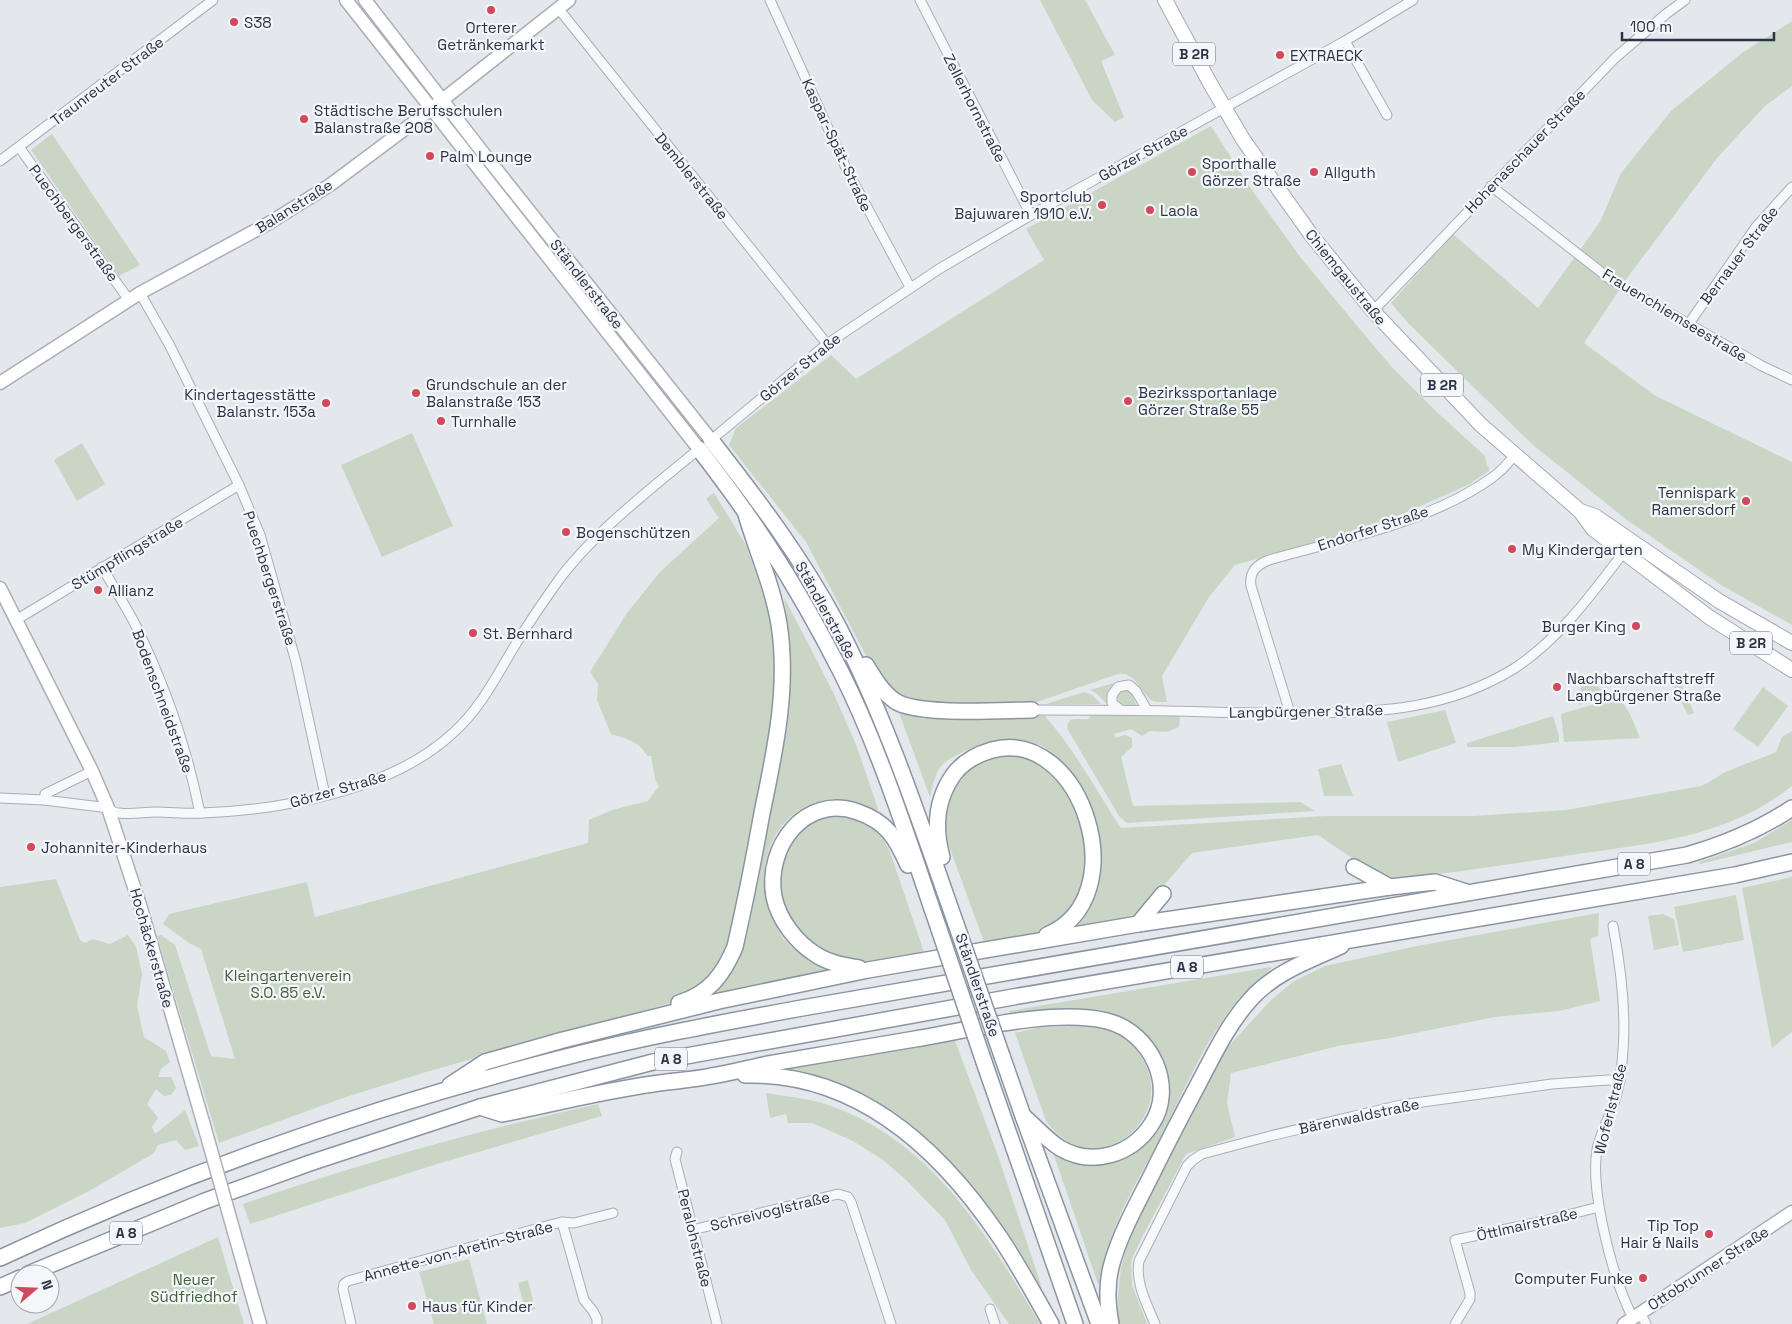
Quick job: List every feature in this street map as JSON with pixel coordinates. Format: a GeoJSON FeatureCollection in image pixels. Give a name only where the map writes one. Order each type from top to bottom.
{"type":"FeatureCollection","features":[{"type":"Feature","properties":{"kind":"highway","name":"Ständlerstraße"},"geometry":{"type":"LineString","coordinates":[[711,440],[789,544],[837,624],[866,685],[894,751],[1099,1324]]}},
{"type":"Feature","properties":{"kind":"highway","name":"Ständlerstraße"},"geometry":{"type":"LineString","coordinates":[[699,449],[746,511],[792,582],[841,672],[875,752],[928,898],[1075,1324]]}},
{"type":"Feature","properties":{"kind":"highway"},"geometry":{"type":"LineString","coordinates":[[617,1026],[631,1018],[694,999],[710,987],[728,964],[735,947],[772,767],[782,696],[783,660],[775,602],[768,574],[751,530],[746,511]]}},
{"type":"Feature","properties":{"kind":"highway"},"geometry":{"type":"LineString","coordinates":[[837,624],[849,633],[872,676],[882,690],[896,702],[917,709],[1032,710]]}},
{"type":"Feature","properties":{"kind":"highway"},"geometry":{"type":"LineString","coordinates":[[954,918],[953,894],[938,842],[937,822],[939,805],[945,786],[956,771],[971,759],[988,751],[1012,748],[1034,753],[1050,762],[1066,778],[1080,801],[1089,826],[1094,853],[1092,877],[1087,898],[1077,913],[1069,923],[1033,941]]}},
{"type":"Feature","properties":{"kind":"highway"},"geometry":{"type":"LineString","coordinates":[[868,970],[838,964],[816,955],[800,942],[790,930],[774,897],[773,877],[777,855],[787,835],[797,823],[822,810],[847,808],[866,815],[876,820],[890,832],[919,888],[928,898]]}},
{"type":"Feature","properties":{"kind":"highway","name":"A 8"},"geometry":{"type":"LineString","coordinates":[[0,1258],[140,1196],[303,1136],[558,1058],[696,1028],[1687,854],[1736,839],[1758,829],[1792,808]]}},
{"type":"Feature","properties":{"kind":"highway","name":"A 8"},"geometry":{"type":"LineString","coordinates":[[52,1264],[205,1201],[310,1163],[480,1107],[653,1062],[892,1018],[1716,878],[1792,862]]}},
{"type":"Feature","properties":{"kind":"highway"},"geometry":{"type":"LineString","coordinates":[[1354,867],[1390,887]]}},
{"type":"Feature","properties":{"kind":"highway"},"geometry":{"type":"LineString","coordinates":[[436,1094],[485,1062],[617,1026],[719,1001],[868,970],[1138,924],[1390,887],[1435,882],[1467,893]]}},
{"type":"Feature","properties":{"kind":"highway"},"geometry":{"type":"LineString","coordinates":[[1138,924],[1163,894]]}},
{"type":"Feature","properties":{"kind":"highway"},"geometry":{"type":"LineString","coordinates":[[1110,1324],[1108,1283],[1112,1262],[1120,1240],[1169,1139],[1224,1035],[1250,999],[1270,982],[1298,966],[1361,937]]}},
{"type":"Feature","properties":{"kind":"highway"},"geometry":{"type":"LineString","coordinates":[[480,1107],[502,1114],[651,1084],[711,1076],[908,1040],[1052,1018],[1088,1018],[1108,1021],[1120,1026],[1142,1042],[1156,1063],[1161,1088],[1160,1103],[1152,1125],[1138,1140],[1119,1153],[1101,1158],[1080,1156],[1061,1148],[1023,1116]]}},
{"type":"Feature","properties":{"kind":"highway"},"geometry":{"type":"LineString","coordinates":[[711,1076],[760,1075],[794,1079],[829,1088],[868,1105],[905,1131],[940,1163],[970,1196],[1000,1236],[1051,1324]]}},
{"type":"Feature","properties":{"kind":"main road","name":"Chiemgaustraße"},"geometry":{"type":"LineString","coordinates":[[1165,0],[1224,108],[1260,164],[1294,212],[1373,311],[1481,425],[1580,511],[1593,528],[1623,553],[1709,617],[1792,670]]}},
{"type":"Feature","properties":{"kind":"main road","name":"Chiemgaustraße"},"geometry":{"type":"LineString","coordinates":[[1580,511],[1595,516],[1719,601],[1792,643]]}},
{"type":"Feature","properties":{"kind":"street","name":"Traunreuter Straße"},"geometry":{"type":"LineString","coordinates":[[0,161],[115,76],[213,0]]}},
{"type":"Feature","properties":{"kind":"street","name":"Ständlerstraße"},"geometry":{"type":"LineString","coordinates":[[346,0],[699,449]]}},
{"type":"Feature","properties":{"kind":"street","name":"Ständlerstraße"},"geometry":{"type":"LineString","coordinates":[[366,0],[442,100],[711,440]]}},
{"type":"Feature","properties":{"kind":"street","name":"Balanstraße"},"geometry":{"type":"LineString","coordinates":[[0,383],[140,293],[261,228],[344,175],[569,0]]}},
{"type":"Feature","properties":{"kind":"street","name":"Kaspar-Spät-Straße"},"geometry":{"type":"LineString","coordinates":[[770,0],[847,170],[910,287]]}},
{"type":"Feature","properties":{"kind":"street","name":"Zellerhornstraße"},"geometry":{"type":"LineString","coordinates":[[920,0],[1031,215]]}},
{"type":"Feature","properties":{"kind":"street","name":"Görzer Straße"},"geometry":{"type":"LineString","coordinates":[[711,440],[827,344],[910,287],[1031,215],[1345,41],[1413,0]]}},
{"type":"Feature","properties":{"kind":"street","name":"Hohenaschauer Straße"},"geometry":{"type":"LineString","coordinates":[[1373,311],[1615,58],[1685,0]]}},
{"type":"Feature","properties":{"kind":"street","name":"Demblerstraße"},"geometry":{"type":"LineString","coordinates":[[558,8],[827,344]]}},
{"type":"Feature","properties":{"kind":"street"},"geometry":{"type":"LineString","coordinates":[[1345,41],[1387,115]]}},
{"type":"Feature","properties":{"kind":"street","name":"Puechbergerstraße"},"geometry":{"type":"LineString","coordinates":[[19,147],[129,300]]}},
{"type":"Feature","properties":{"kind":"street","name":"Frauenchiemseestraße"},"geometry":{"type":"LineString","coordinates":[[1491,186],[1610,279],[1688,325],[1762,366],[1792,380]]}},
{"type":"Feature","properties":{"kind":"street","name":"Bernauer Straße"},"geometry":{"type":"LineString","coordinates":[[1688,325],[1756,227],[1792,187]]}},
{"type":"Feature","properties":{"kind":"street","name":"Puechbergerstraße"},"geometry":{"type":"LineString","coordinates":[[140,293],[170,346],[239,486],[260,535],[285,618],[325,795]]}},
{"type":"Feature","properties":{"kind":"street","name":"Görzer Straße"},"geometry":{"type":"LineString","coordinates":[[0,798],[44,800],[108,808],[118,814],[153,812],[200,813],[277,806],[364,784],[400,769],[437,747],[454,733],[477,708],[519,639],[560,579],[608,527],[699,449]]}},
{"type":"Feature","properties":{"kind":"street","name":"Endorfer Straße"},"geometry":{"type":"LineString","coordinates":[[1290,713],[1252,586],[1252,574],[1259,564],[1402,522],[1459,497],[1494,476],[1515,455]]}},
{"type":"Feature","properties":{"kind":"street","name":"Stümpflingstraße"},"geometry":{"type":"LineString","coordinates":[[16,620],[239,486]]}},
{"type":"Feature","properties":{"kind":"street"},"geometry":{"type":"LineString","coordinates":[[1623,553],[1630,548],[1644,550]]}},
{"type":"Feature","properties":{"kind":"street","name":"Langbürgener Straße"},"geometry":{"type":"LineString","coordinates":[[1032,710],[1360,713],[1409,708],[1445,700],[1495,680],[1517,667],[1556,634],[1579,609],[1623,553]]}},
{"type":"Feature","properties":{"kind":"street","name":"Bodenschneidstraße"},"geometry":{"type":"LineString","coordinates":[[102,567],[134,623],[150,657],[183,747],[200,813]]}},
{"type":"Feature","properties":{"kind":"street","name":"Hochäckerstraße"},"geometry":{"type":"LineString","coordinates":[[0,588],[92,771],[108,808],[140,905],[260,1324]]}},
{"type":"Feature","properties":{"kind":"street"},"geometry":{"type":"LineString","coordinates":[[1121,710],[1112,703],[1112,695],[1118,688],[1128,685],[1136,691],[1147,710]]}},
{"type":"Feature","properties":{"kind":"street"},"geometry":{"type":"LineString","coordinates":[[44,800],[45,794],[92,771]]}},
{"type":"Feature","properties":{"kind":"street","name":"Woferlstraße"},"geometry":{"type":"LineString","coordinates":[[1613,926],[1623,1023],[1622,1059],[1620,1081],[1615,1102],[1598,1145],[1596,1159],[1599,1207],[1607,1240],[1623,1297],[1636,1320]]}},
{"type":"Feature","properties":{"kind":"street","name":"Bärenwaldstraße"},"geometry":{"type":"LineString","coordinates":[[1155,1324],[1140,1284],[1137,1272],[1139,1261],[1187,1166],[1202,1154],[1401,1105],[1552,1084],[1608,1080],[1620,1081]]}},
{"type":"Feature","properties":{"kind":"street","name":"Peralohstraße"},"geometry":{"type":"LineString","coordinates":[[677,1152],[675,1159],[717,1324]]}},
{"type":"Feature","properties":{"kind":"street","name":"Schreivoglstraße"},"geometry":{"type":"LineString","coordinates":[[692,1230],[838,1194],[848,1197],[854,1210],[891,1324]]}},
{"type":"Feature","properties":{"kind":"street","name":"Öttlmairstraße"},"geometry":{"type":"LineString","coordinates":[[1455,1324],[1470,1299],[1470,1293],[1455,1240],[1599,1207]]}},
{"type":"Feature","properties":{"kind":"street","name":"Ottobrunner Straße"},"geometry":{"type":"LineString","coordinates":[[1636,1320],[1792,1212]]}},
{"type":"Feature","properties":{"kind":"street","name":"Annette-von-Aretin-Straße"},"geometry":{"type":"LineString","coordinates":[[351,1324],[343,1289],[344,1284],[348,1281],[562,1222],[574,1223],[613,1213]]}},
{"type":"Feature","properties":{"kind":"street"},"geometry":{"type":"LineString","coordinates":[[562,1222],[584,1300],[597,1319],[597,1324]]}},
{"type":"Feature","properties":{"kind":"street"},"geometry":{"type":"LineString","coordinates":[[990,1309],[995,1324]]}},
{"type":"Feature","properties":{"kind":"green space"},"geometry":{"type":"Polygon","coordinates":[[[1040,0],[1085,0],[1115,55],[1101,61],[1124,117],[1115,122],[1092,100],[1040,0]]]}},
{"type":"Feature","properties":{"kind":"green space"},"geometry":{"type":"Polygon","coordinates":[[[1792,21],[1792,86],[1765,106],[1718,157],[1627,278],[1584,343],[1654,395],[1792,462],[1792,625],[1721,585],[1627,520],[1533,445],[1409,324],[1391,303],[1453,234],[1538,308],[1600,222],[1621,173],[1671,111],[1742,53],[1792,21]]]}},
{"type":"Feature","properties":{"kind":"green space","name":"Bezirkssportanlage Görzer Straße 55"},"geometry":{"type":"Polygon","coordinates":[[[1211,126],[1249,186],[1301,258],[1390,365],[1485,456],[1489,471],[1468,485],[1391,519],[1346,534],[1235,565],[1209,597],[1162,676],[1167,702],[1151,700],[1133,679],[1124,674],[1118,674],[1037,702],[1037,704],[953,706],[919,703],[901,697],[890,690],[878,678],[806,542],[729,445],[736,428],[831,355],[856,379],[1044,260],[1026,229],[1211,126]]]}},
{"type":"Feature","properties":{"kind":"green space"},"geometry":{"type":"Polygon","coordinates":[[[52,134],[140,265],[119,276],[31,150],[52,134]]]}},
{"type":"Feature","properties":{"kind":"green space"},"geometry":{"type":"Polygon","coordinates":[[[412,433],[453,526],[382,557],[341,465],[412,433]]]}},
{"type":"Feature","properties":{"kind":"green space"},"geometry":{"type":"Polygon","coordinates":[[[82,443],[105,484],[77,501],[54,460],[82,443]]]}},
{"type":"Feature","properties":{"kind":"green space","name":"Kleingartenverein S.O. 85 e.V."},"geometry":{"type":"Polygon","coordinates":[[[714,493],[746,545],[774,626],[776,696],[736,915],[725,957],[704,984],[674,1002],[426,1072],[346,1097],[219,1143],[157,936],[161,935],[175,945],[211,1056],[235,1059],[201,949],[189,943],[163,924],[169,914],[307,882],[315,917],[588,843],[589,820],[612,810],[648,801],[659,786],[655,779],[651,756],[647,756],[641,747],[632,741],[611,734],[597,700],[598,684],[590,672],[627,613],[660,572],[719,518],[706,499],[714,493]]]}},
{"type":"Feature","properties":{"kind":"green space"},"geometry":{"type":"Polygon","coordinates":[[[784,597],[833,692],[857,747],[878,809],[876,811],[838,800],[810,804],[786,821],[771,844],[767,856],[765,870],[766,897],[781,935],[795,950],[831,969],[829,971],[719,993],[717,989],[723,984],[739,956],[778,768],[788,704],[790,659],[784,597]]]}},
{"type":"Feature","properties":{"kind":"green space"},"geometry":{"type":"Polygon","coordinates":[[[1588,678],[1607,695],[1579,705],[1581,687],[1588,678]]]}},
{"type":"Feature","properties":{"kind":"green space"},"geometry":{"type":"Polygon","coordinates":[[[1681,682],[1694,713],[1688,715],[1673,686],[1681,682]]]}},
{"type":"Feature","properties":{"kind":"green space"},"geometry":{"type":"Polygon","coordinates":[[[1114,683],[1108,691],[1107,704],[1090,690],[1114,683]]]}},
{"type":"Feature","properties":{"kind":"green space"},"geometry":{"type":"Polygon","coordinates":[[[1763,687],[1788,706],[1758,747],[1733,729],[1763,687]]]}},
{"type":"Feature","properties":{"kind":"green space"},"geometry":{"type":"Polygon","coordinates":[[[1125,690],[1131,691],[1136,705],[1120,705],[1117,694],[1125,690]]]}},
{"type":"Feature","properties":{"kind":"green space"},"geometry":{"type":"Polygon","coordinates":[[[1084,692],[1092,695],[1101,704],[1046,704],[1084,692]]]}},
{"type":"Feature","properties":{"kind":"green space"},"geometry":{"type":"Polygon","coordinates":[[[1619,697],[1630,714],[1640,738],[1564,742],[1561,714],[1619,697]]]}},
{"type":"Feature","properties":{"kind":"green space"},"geometry":{"type":"Polygon","coordinates":[[[898,710],[923,719],[1007,718],[1044,715],[1075,756],[1121,828],[1326,816],[1474,816],[1566,810],[1701,786],[1725,772],[1776,752],[1782,737],[1792,731],[1792,786],[1767,803],[1741,817],[1687,836],[1659,842],[1416,877],[1394,879],[1380,877],[1318,835],[1192,853],[1139,914],[1129,919],[1079,928],[1077,926],[1087,912],[1094,897],[1100,863],[1099,846],[1091,812],[1080,789],[1060,761],[1048,750],[1033,743],[1001,740],[985,743],[946,761],[938,771],[930,797],[898,710]]]}},
{"type":"Feature","properties":{"kind":"green space"},"geometry":{"type":"Polygon","coordinates":[[[1445,710],[1456,743],[1398,762],[1387,722],[1445,710]]]}},
{"type":"Feature","properties":{"kind":"green space"},"geometry":{"type":"Polygon","coordinates":[[[1094,713],[1180,716],[1179,727],[1167,732],[1150,731],[1142,736],[1131,729],[1114,734],[1115,738],[1125,735],[1132,738],[1132,747],[1121,757],[1133,806],[1300,802],[1315,811],[1127,823],[1119,816],[1068,730],[1067,725],[1070,720],[1088,719],[1094,713]]]}},
{"type":"Feature","properties":{"kind":"green space"},"geometry":{"type":"Polygon","coordinates":[[[1553,716],[1559,742],[1514,747],[1467,747],[1467,743],[1553,716]]]}},
{"type":"Feature","properties":{"kind":"green space"},"geometry":{"type":"Polygon","coordinates":[[[1002,755],[1012,755],[1032,760],[1045,767],[1060,782],[1074,804],[1083,827],[1087,876],[1073,911],[1051,927],[1032,935],[984,942],[948,843],[946,831],[947,806],[955,784],[962,775],[983,760],[1002,755]]]}},
{"type":"Feature","properties":{"kind":"green space"},"geometry":{"type":"Polygon","coordinates":[[[1341,764],[1353,796],[1324,796],[1318,769],[1341,764]]]}},
{"type":"Feature","properties":{"kind":"green space"},"geometry":{"type":"Polygon","coordinates":[[[844,815],[872,826],[881,835],[890,852],[925,955],[872,962],[841,959],[820,949],[795,924],[784,902],[780,881],[782,865],[789,846],[799,832],[817,818],[844,815]]]}},
{"type":"Feature","properties":{"kind":"green space"},"geometry":{"type":"Polygon","coordinates":[[[1792,820],[1792,842],[1700,864],[1699,862],[1754,843],[1792,820]]]}},
{"type":"Feature","properties":{"kind":"green space"},"geometry":{"type":"Polygon","coordinates":[[[1792,877],[1792,1032],[1772,1048],[1742,888],[1792,877]]]}},
{"type":"Feature","properties":{"kind":"green space"},"geometry":{"type":"Polygon","coordinates":[[[56,879],[80,940],[85,943],[93,939],[110,944],[128,935],[136,946],[142,974],[137,1006],[144,1037],[166,1051],[170,1062],[161,1069],[158,1077],[171,1077],[176,1088],[171,1095],[164,1096],[156,1089],[147,1104],[158,1118],[152,1127],[155,1134],[185,1110],[199,1146],[185,1150],[176,1140],[158,1145],[154,1153],[91,1190],[25,1223],[0,1228],[0,887],[56,879]]]}},
{"type":"Feature","properties":{"kind":"green space"},"geometry":{"type":"Polygon","coordinates":[[[1736,895],[1744,940],[1683,952],[1674,907],[1736,895]]]}},
{"type":"Feature","properties":{"kind":"green space"},"geometry":{"type":"Polygon","coordinates":[[[1599,913],[1598,936],[1590,939],[1600,1001],[1559,1011],[1495,1017],[1390,1038],[1338,1046],[1231,1073],[1227,1103],[1235,1137],[1186,1154],[1131,1261],[1132,1285],[1147,1324],[1118,1324],[1118,1294],[1121,1268],[1130,1236],[1207,1083],[1227,1048],[1271,1000],[1294,981],[1325,966],[1417,946],[1599,913]]]}},
{"type":"Feature","properties":{"kind":"green space"},"geometry":{"type":"Polygon","coordinates":[[[1663,914],[1674,919],[1679,945],[1654,950],[1648,916],[1663,914]]]}},
{"type":"Feature","properties":{"kind":"green space"},"geometry":{"type":"Polygon","coordinates":[[[1271,967],[1235,1004],[1220,1024],[1194,1068],[1124,1207],[1109,1244],[1103,1263],[1100,1283],[1098,1284],[1054,1155],[1056,1154],[1082,1164],[1098,1165],[1125,1158],[1125,1155],[1142,1145],[1162,1064],[1150,1042],[1135,1027],[1118,1017],[1078,1011],[1011,1016],[1009,1011],[1271,967]]]}},
{"type":"Feature","properties":{"kind":"green space"},"geometry":{"type":"Polygon","coordinates":[[[1079,1026],[1109,1030],[1125,1038],[1141,1056],[1150,1079],[1150,1102],[1141,1121],[1126,1137],[1108,1146],[1087,1148],[1066,1140],[1046,1121],[1015,1033],[1037,1028],[1079,1026]]]}},
{"type":"Feature","properties":{"kind":"green space"},"geometry":{"type":"Polygon","coordinates":[[[954,1038],[997,1153],[1042,1288],[1039,1289],[1021,1257],[975,1192],[919,1134],[888,1110],[855,1091],[820,1077],[786,1071],[785,1068],[954,1038]]]}},
{"type":"Feature","properties":{"kind":"green space"},"geometry":{"type":"Polygon","coordinates":[[[766,1093],[822,1103],[860,1119],[894,1139],[924,1164],[951,1192],[976,1223],[1040,1324],[1009,1324],[971,1270],[945,1220],[906,1180],[883,1160],[853,1141],[812,1123],[788,1123],[786,1114],[770,1118],[766,1093]]]}},
{"type":"Feature","properties":{"kind":"green space"},"geometry":{"type":"Polygon","coordinates":[[[598,1104],[602,1116],[437,1164],[250,1224],[243,1204],[419,1149],[508,1125],[598,1104]]]}},
{"type":"Feature","properties":{"kind":"green space","name":"Neuer Südfriedhof"},"geometry":{"type":"Polygon","coordinates":[[[218,1237],[244,1324],[27,1324],[49,1314],[60,1314],[60,1309],[218,1237]]]}},
{"type":"Feature","properties":{"kind":"green space"},"geometry":{"type":"Polygon","coordinates":[[[469,1259],[487,1324],[434,1324],[419,1272],[469,1259]]]}},
{"type":"Feature","properties":{"kind":"green space"},"geometry":{"type":"Polygon","coordinates":[[[528,1280],[535,1309],[526,1312],[518,1283],[528,1280]]]}},
{"type":"Feature","properties":{"kind":"place","name":"Orterer Getränkemarkt"},"geometry":{"type":"Point","coordinates":[491,10]}},
{"type":"Feature","properties":{"kind":"place","name":"S38"},"geometry":{"type":"Point","coordinates":[234,22]}},
{"type":"Feature","properties":{"kind":"place","name":"EXTRAECK"},"geometry":{"type":"Point","coordinates":[1280,55]}},
{"type":"Feature","properties":{"kind":"place","name":"Städtische Berufsschulen Balanstraße 208"},"geometry":{"type":"Point","coordinates":[304,119]}},
{"type":"Feature","properties":{"kind":"place","name":"Palm Lounge"},"geometry":{"type":"Point","coordinates":[430,156]}},
{"type":"Feature","properties":{"kind":"place","name":"Sporthalle Görzer Straße"},"geometry":{"type":"Point","coordinates":[1192,172]}},
{"type":"Feature","properties":{"kind":"place","name":"Allguth"},"geometry":{"type":"Point","coordinates":[1314,172]}},
{"type":"Feature","properties":{"kind":"place","name":"Sportclub Bajuwaren 1910 e.V."},"geometry":{"type":"Point","coordinates":[1102,205]}},
{"type":"Feature","properties":{"kind":"place","name":"Laola"},"geometry":{"type":"Point","coordinates":[1150,210]}},
{"type":"Feature","properties":{"kind":"place","name":"Grundschule an der Balanstraße 153"},"geometry":{"type":"Point","coordinates":[416,393]}},
{"type":"Feature","properties":{"kind":"place","name":"Bezirkssportanlage Görzer Straße 55"},"geometry":{"type":"Point","coordinates":[1128,401]}},
{"type":"Feature","properties":{"kind":"place","name":"Kindertagesstätte Balanstr. 153a"},"geometry":{"type":"Point","coordinates":[326,403]}},
{"type":"Feature","properties":{"kind":"place","name":"Turnhalle"},"geometry":{"type":"Point","coordinates":[441,421]}},
{"type":"Feature","properties":{"kind":"place","name":"Tennispark Ramersdorf"},"geometry":{"type":"Point","coordinates":[1746,501]}},
{"type":"Feature","properties":{"kind":"place","name":"Bogenschützen"},"geometry":{"type":"Point","coordinates":[566,532]}},
{"type":"Feature","properties":{"kind":"place","name":"My Kindergarten"},"geometry":{"type":"Point","coordinates":[1512,549]}},
{"type":"Feature","properties":{"kind":"place","name":"Allianz"},"geometry":{"type":"Point","coordinates":[98,590]}},
{"type":"Feature","properties":{"kind":"place","name":"Burger King"},"geometry":{"type":"Point","coordinates":[1636,626]}},
{"type":"Feature","properties":{"kind":"place","name":"St. Bernhard"},"geometry":{"type":"Point","coordinates":[473,633]}},
{"type":"Feature","properties":{"kind":"place","name":"Nachbarschaftstreff Langbürgener Straße"},"geometry":{"type":"Point","coordinates":[1557,687]}},
{"type":"Feature","properties":{"kind":"place","name":"Johanniter-Kinderhaus"},"geometry":{"type":"Point","coordinates":[31,847]}},
{"type":"Feature","properties":{"kind":"place","name":"Tip Top Hair & Nails"},"geometry":{"type":"Point","coordinates":[1709,1234]}},
{"type":"Feature","properties":{"kind":"place","name":"Computer Funke"},"geometry":{"type":"Point","coordinates":[1643,1278]}},
{"type":"Feature","properties":{"kind":"place","name":"Haus für Kinder"},"geometry":{"type":"Point","coordinates":[412,1306]}}]}
